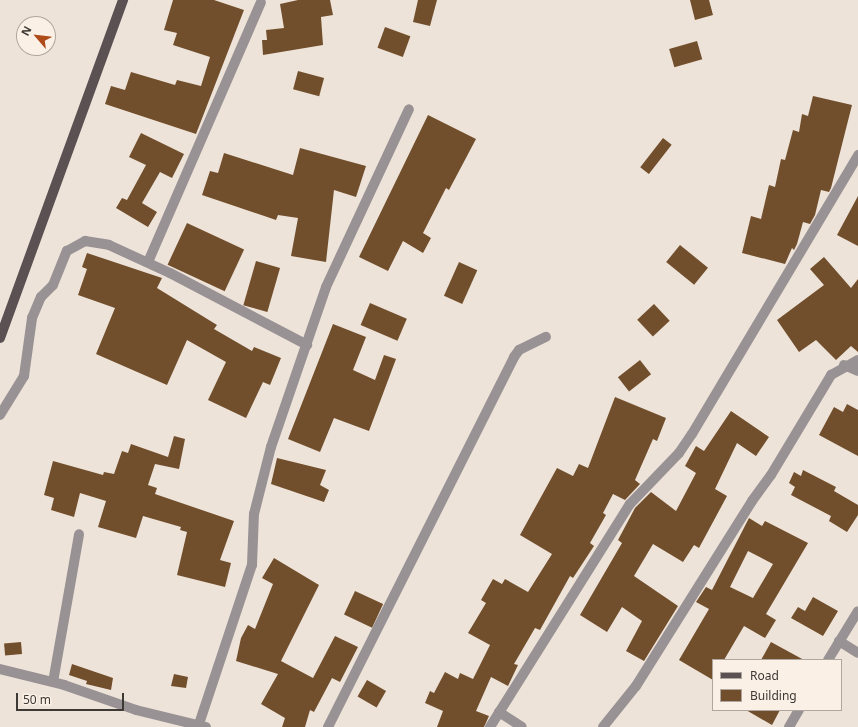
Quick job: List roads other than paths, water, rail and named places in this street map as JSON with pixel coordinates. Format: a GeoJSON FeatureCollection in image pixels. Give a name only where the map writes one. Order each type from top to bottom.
{"type":"FeatureCollection","features":[{"type":"Feature","properties":{"kind":"main road"},"geometry":{"type":"LineString","coordinates":[[0,338],[123,0]]}},
{"type":"Feature","properties":{"kind":"street"},"geometry":{"type":"LineString","coordinates":[[148,262],[261,2]]}},
{"type":"Feature","properties":{"kind":"street"},"geometry":{"type":"LineString","coordinates":[[0,669],[53,682],[136,710],[203,726],[252,565],[254,514],[260,483],[326,287],[410,109]]}},
{"type":"Feature","properties":{"kind":"street"},"geometry":{"type":"LineString","coordinates":[[490,727],[630,504],[679,453],[692,434],[858,155]]}},
{"type":"Feature","properties":{"kind":"street"},"geometry":{"type":"LineString","coordinates":[[0,415],[24,376],[32,318],[41,297],[53,285],[67,251],[85,241],[96,242],[148,262],[307,345]]}},
{"type":"Feature","properties":{"kind":"street"},"geometry":{"type":"LineString","coordinates":[[328,727],[514,357],[519,350],[546,337]]}},
{"type":"Feature","properties":{"kind":"street"},"geometry":{"type":"LineString","coordinates":[[602,727],[636,686],[775,469],[831,375],[844,365],[858,360]]}},
{"type":"Feature","properties":{"kind":"street"},"geometry":{"type":"LineString","coordinates":[[844,365],[858,371]]}},
{"type":"Feature","properties":{"kind":"street"},"geometry":{"type":"LineString","coordinates":[[53,682],[80,534]]}},
{"type":"Feature","properties":{"kind":"street"},"geometry":{"type":"LineString","coordinates":[[829,659],[858,612]]}},
{"type":"Feature","properties":{"kind":"street"},"geometry":{"type":"LineString","coordinates":[[839,641],[858,653]]}},
{"type":"Feature","properties":{"kind":"street"},"geometry":{"type":"LineString","coordinates":[[789,727],[798,711]]}},
{"type":"Feature","properties":{"kind":"street"},"geometry":{"type":"LineString","coordinates":[[499,712],[522,727]]}}]}
